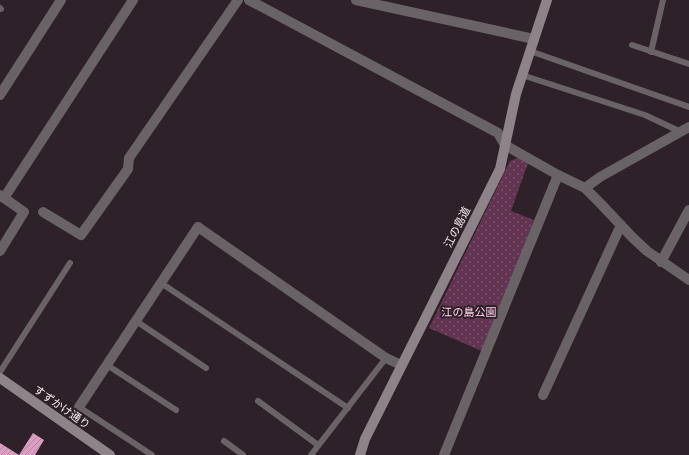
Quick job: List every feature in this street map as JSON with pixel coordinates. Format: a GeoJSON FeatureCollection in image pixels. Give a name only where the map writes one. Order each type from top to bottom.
{"type":"FeatureCollection","features":[{"type":"Feature","properties":{"kind":"street"},"geometry":{"type":"LineString","coordinates":[[0,95],[61,0]]}},
{"type":"Feature","properties":{"kind":"street"},"geometry":{"type":"LineString","coordinates":[[0,251],[24,212],[2,197],[133,0]]}},
{"type":"Feature","properties":{"kind":"street"},"geometry":{"type":"LineString","coordinates":[[43,212],[82,235],[128,169],[129,158],[238,0]]}},
{"type":"Feature","properties":{"kind":"street"},"geometry":{"type":"LineString","coordinates":[[249,0],[498,133],[505,145],[558,175],[585,188],[632,238],[661,262],[689,280]]}},
{"type":"Feature","properties":{"kind":"street"},"geometry":{"type":"LineString","coordinates":[[356,0],[391,4],[534,39]]}},
{"type":"Feature","properties":{"kind":"street","name":"江の島道"},"geometry":{"type":"LineString","coordinates":[[360,455],[365,439],[500,169],[522,74],[547,0]]}},
{"type":"Feature","properties":{"kind":"street"},"geometry":{"type":"LineString","coordinates":[[585,188],[600,177],[679,131],[689,127]]}},
{"type":"Feature","properties":{"kind":"street"},"geometry":{"type":"LineString","coordinates":[[444,455],[558,175]]}},
{"type":"Feature","properties":{"kind":"street"},"geometry":{"type":"LineString","coordinates":[[661,262],[689,210]]}},
{"type":"Feature","properties":{"kind":"street"},"geometry":{"type":"LineString","coordinates":[[543,394],[621,225]]}},
{"type":"Feature","properties":{"kind":"street"},"geometry":{"type":"LineString","coordinates":[[79,407],[198,227],[386,358],[401,366]]}},
{"type":"Feature","properties":{"kind":"street","name":"すずかけ通り"},"geometry":{"type":"LineString","coordinates":[[0,378],[110,455]]}},
{"type":"Feature","properties":{"kind":"lane"},"geometry":{"type":"LineString","coordinates":[[651,52],[663,0]]}},
{"type":"Feature","properties":{"kind":"lane"},"geometry":{"type":"LineString","coordinates":[[632,45],[689,64]]}},
{"type":"Feature","properties":{"kind":"lane"},"geometry":{"type":"LineString","coordinates":[[530,51],[689,107]]}},
{"type":"Feature","properties":{"kind":"lane"},"geometry":{"type":"LineString","coordinates":[[522,74],[645,115],[679,131]]}},
{"type":"Feature","properties":{"kind":"lane"},"geometry":{"type":"LineString","coordinates":[[0,372],[70,263]]}},
{"type":"Feature","properties":{"kind":"lane"},"geometry":{"type":"LineString","coordinates":[[161,283],[348,408]]}},
{"type":"Feature","properties":{"kind":"lane"},"geometry":{"type":"LineString","coordinates":[[136,321],[206,368]]}},
{"type":"Feature","properties":{"kind":"lane"},"geometry":{"type":"LineString","coordinates":[[311,455],[386,358]]}},
{"type":"Feature","properties":{"kind":"lane"},"geometry":{"type":"LineString","coordinates":[[107,364],[176,410]]}},
{"type":"Feature","properties":{"kind":"lane"},"geometry":{"type":"LineString","coordinates":[[258,401],[318,445]]}},
{"type":"Feature","properties":{"kind":"lane"},"geometry":{"type":"LineString","coordinates":[[79,407],[152,455]]}},
{"type":"Feature","properties":{"kind":"lane"},"geometry":{"type":"LineString","coordinates":[[224,442],[243,455]]}},
{"type":"Feature","properties":{"kind":"green space","name":"江の島公園"},"geometry":{"type":"Polygon","coordinates":[[[518,158],[528,163],[511,211],[534,220],[484,352],[429,328],[510,161],[518,158]]]}},
{"type":"Feature","properties":{"kind":"building"},"geometry":{"type":"Polygon","coordinates":[[[33,433],[44,440],[35,455],[19,455],[33,433]]]}},
{"type":"Feature","properties":{"kind":"building"},"geometry":{"type":"Polygon","coordinates":[[[0,443],[19,455],[0,455],[0,443]]]}}]}
